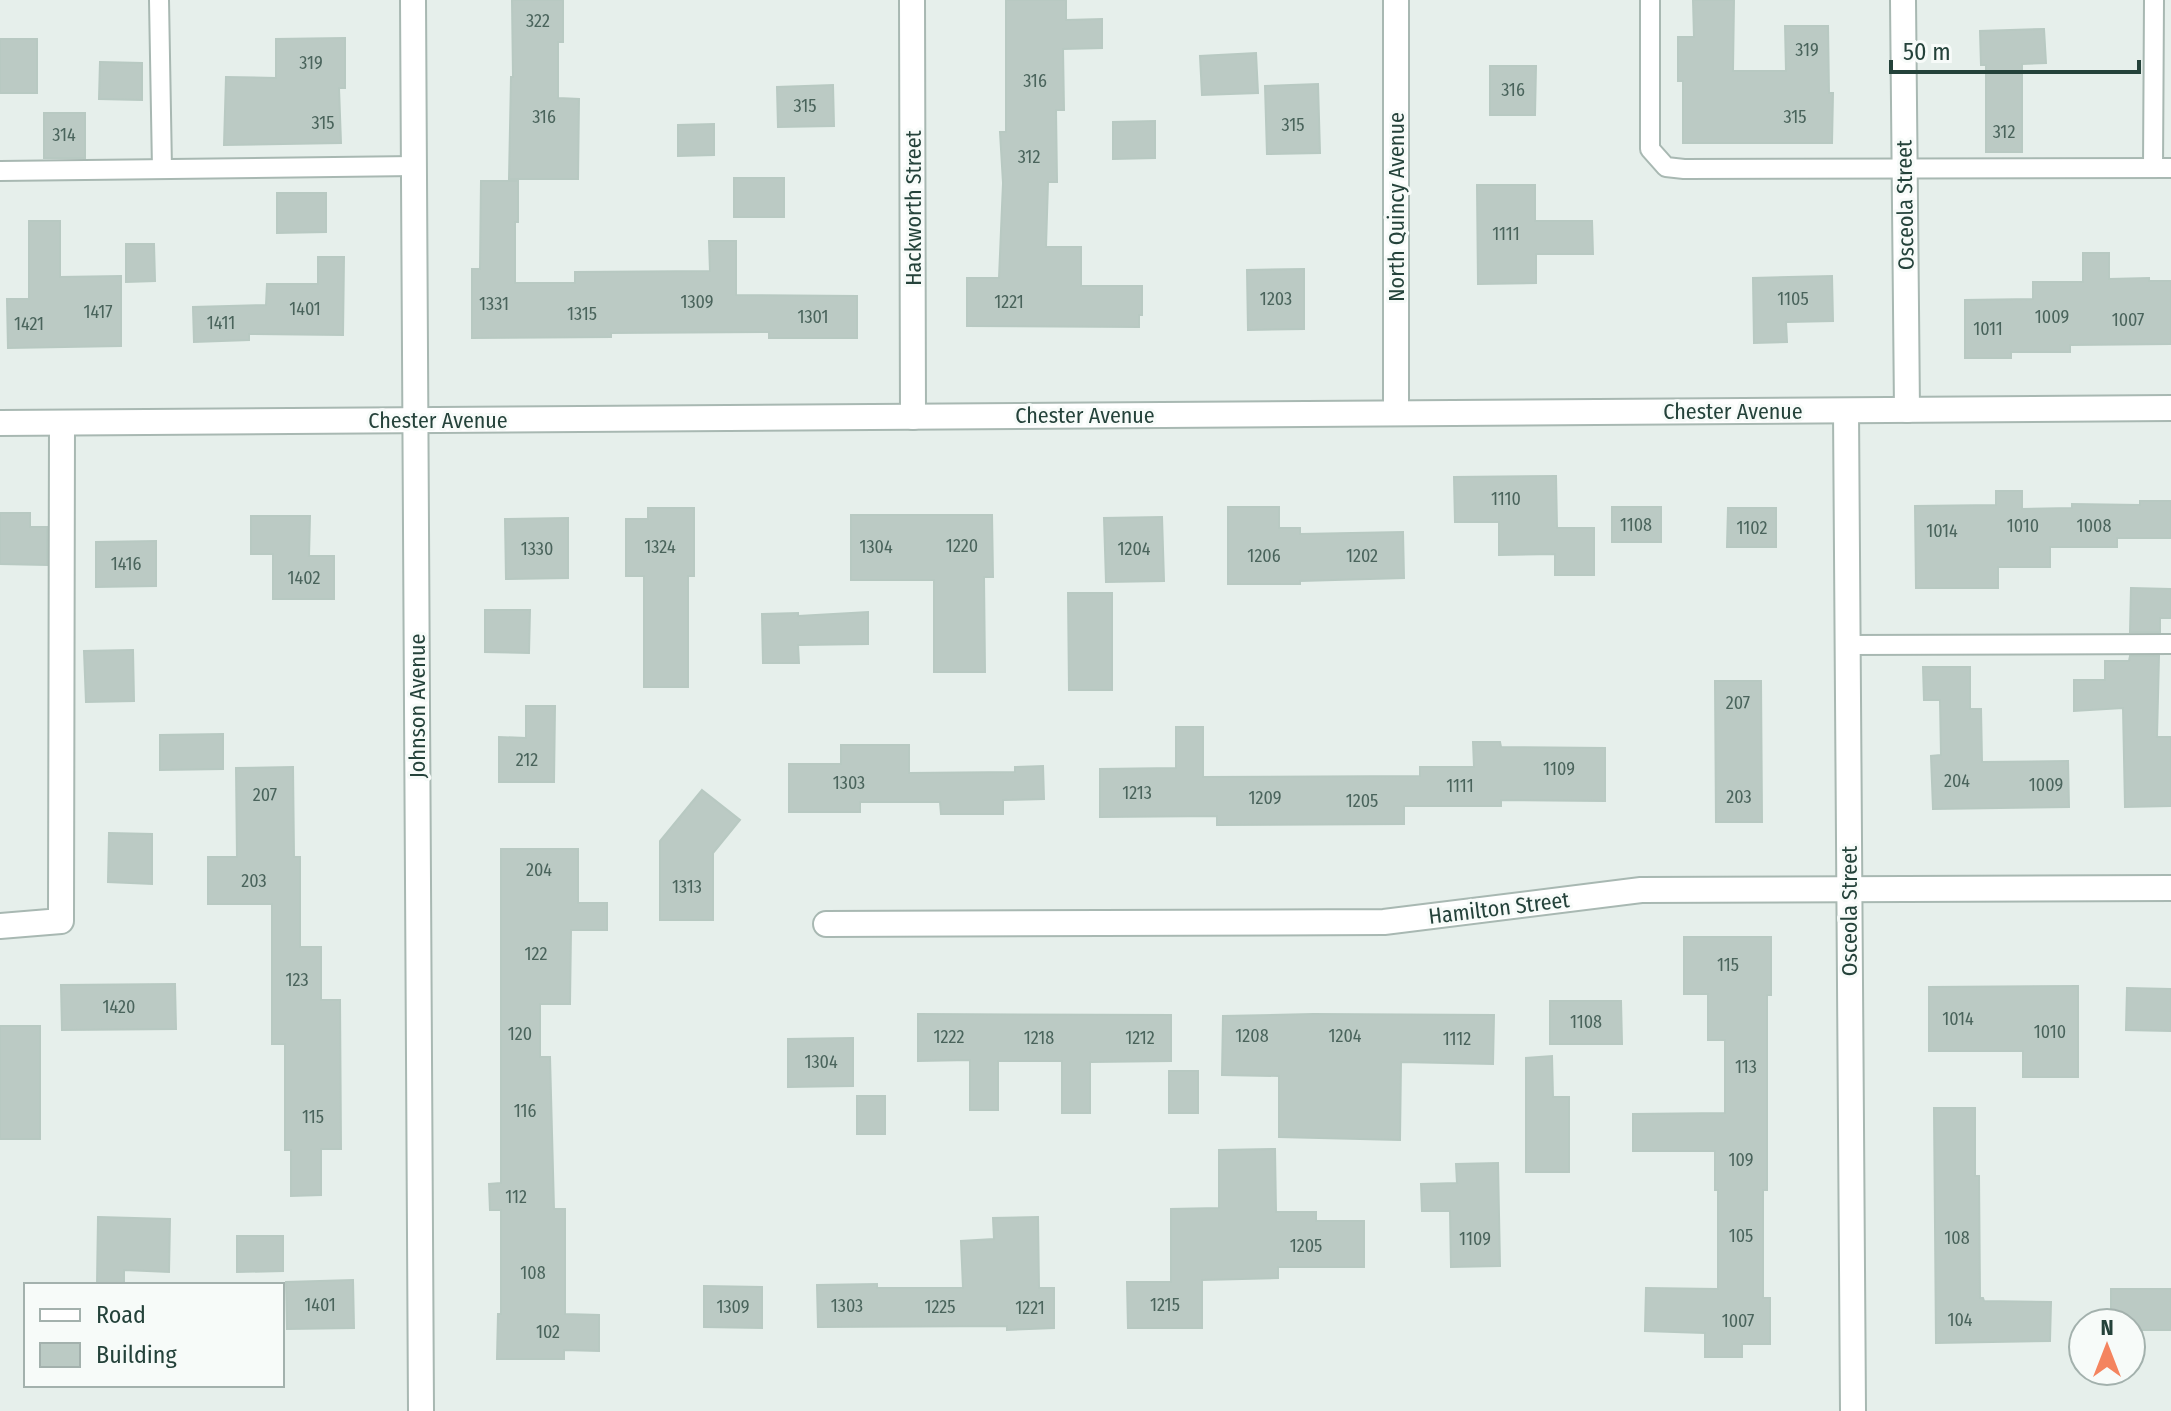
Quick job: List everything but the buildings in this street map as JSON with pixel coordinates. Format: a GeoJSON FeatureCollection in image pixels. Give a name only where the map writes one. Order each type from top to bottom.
{"type":"FeatureCollection","features":[{"type":"Feature","properties":{"kind":"street","name":"Johnson Avenue"},"geometry":{"type":"LineString","coordinates":[[413,0],[421,1411]]}},
{"type":"Feature","properties":{"kind":"street","name":"Hackworth Street"},"geometry":{"type":"LineString","coordinates":[[912,0],[913,417]]}},
{"type":"Feature","properties":{"kind":"street","name":"North Quincy Avenue"},"geometry":{"type":"LineString","coordinates":[[1396,0],[1396,413]]}},
{"type":"Feature","properties":{"kind":"street","name":"Osceola Street"},"geometry":{"type":"LineString","coordinates":[[1903,0],[1907,410]]}},
{"type":"Feature","properties":{"kind":"street","name":"Chester Avenue"},"geometry":{"type":"LineString","coordinates":[[0,423],[2171,408]]}},
{"type":"Feature","properties":{"kind":"street","name":"Osceola Street"},"geometry":{"type":"LineString","coordinates":[[1846,411],[1853,1411]]}},
{"type":"Feature","properties":{"kind":"street"},"geometry":{"type":"LineString","coordinates":[[0,926],[61,921],[62,423]]}},
{"type":"Feature","properties":{"kind":"street","name":"Hamilton Street"},"geometry":{"type":"LineString","coordinates":[[826,924],[1384,922],[1641,890],[2171,888]]}},
{"type":"Feature","properties":{"kind":"lane"},"geometry":{"type":"LineString","coordinates":[[159,0],[162,169]]}},
{"type":"Feature","properties":{"kind":"lane"},"geometry":{"type":"LineString","coordinates":[[1650,0],[1650,149],[1666,167],[1684,169],[2162,168],[2154,0]]}},
{"type":"Feature","properties":{"kind":"lane"},"geometry":{"type":"LineString","coordinates":[[0,171],[414,166]]}},
{"type":"Feature","properties":{"kind":"lane"},"geometry":{"type":"LineString","coordinates":[[1848,645],[2171,644]]}}]}
